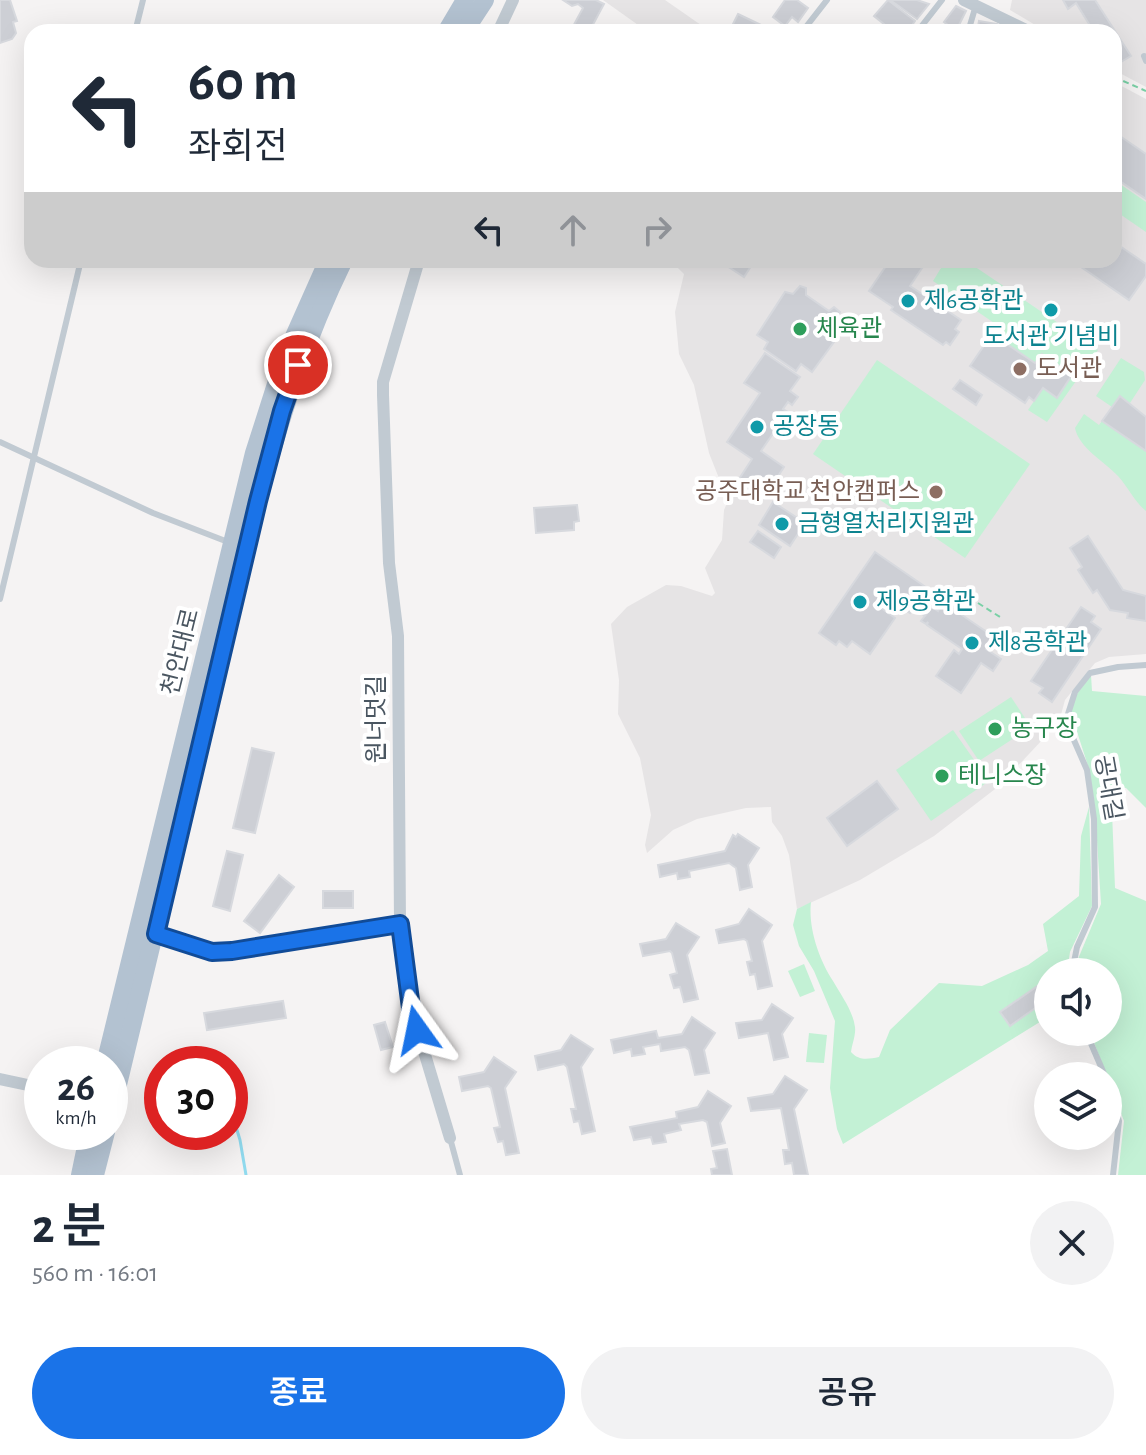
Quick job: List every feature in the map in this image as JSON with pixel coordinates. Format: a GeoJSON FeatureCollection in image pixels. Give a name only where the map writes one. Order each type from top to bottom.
{"type":"FeatureCollection","features":[{"type":"Feature","properties":{"kind":"main road"},"geometry":{"type":"LineString","coordinates":[[451,24],[465,0]]}},
{"type":"Feature","properties":{"kind":"main road"},"geometry":{"type":"LineString","coordinates":[[469,24],[485,0]]}},
{"type":"Feature","properties":{"kind":"main road","name":"천안대로"},"geometry":{"type":"LineString","coordinates":[[124,1046],[232,543],[269,401],[324,268]]}},
{"type":"Feature","properties":{"kind":"main road","name":"천안대로"},"geometry":{"type":"LineString","coordinates":[[111,1046],[147,931],[282,411],[320,308],[340,268]]}},
{"type":"Feature","properties":{"kind":"main road"},"geometry":{"type":"LineString","coordinates":[[80,1175],[85,1150]]}},
{"type":"Feature","properties":{"kind":"main road"},"geometry":{"type":"LineString","coordinates":[[95,1175],[101,1150]]}},
{"type":"Feature","properties":{"kind":"street"},"geometry":{"type":"LineString","coordinates":[[502,24],[513,0]]}},
{"type":"Feature","properties":{"kind":"street"},"geometry":{"type":"LineString","coordinates":[[970,3],[996,7],[1019,24]]}},
{"type":"Feature","properties":{"kind":"street","name":"원너멋길"},"geometry":{"type":"LineString","coordinates":[[417,268],[383,382],[389,563],[398,636],[400,924],[411,1008],[450,1138]]}},
{"type":"Feature","properties":{"kind":"street"},"geometry":{"type":"LineString","coordinates":[[147,931],[212,952],[400,924]]}},
{"type":"Feature","properties":{"kind":"street"},"geometry":{"type":"LineString","coordinates":[[0,1079],[24,1084]]}},
{"type":"Feature","properties":{"kind":"lane"},"geometry":{"type":"LineString","coordinates":[[137,24],[143,0]]}},
{"type":"Feature","properties":{"kind":"lane"},"geometry":{"type":"LineString","coordinates":[[808,24],[827,0]]}},
{"type":"Feature","properties":{"kind":"lane"},"geometry":{"type":"LineString","coordinates":[[923,24],[942,0]]}},
{"type":"Feature","properties":{"kind":"lane"},"geometry":{"type":"LineString","coordinates":[[969,24],[970,3]]}},
{"type":"Feature","properties":{"kind":"lane"},"geometry":{"type":"LineString","coordinates":[[0,599],[79,268]]}},
{"type":"Feature","properties":{"kind":"lane"},"geometry":{"type":"LineString","coordinates":[[0,442],[153,513],[232,543]]}},
{"type":"Feature","properties":{"kind":"lane","name":"공대길"},"geometry":{"type":"LineString","coordinates":[[1075,958],[1095,907],[1094,819],[1087,770],[1070,725],[1070,702],[1090,673],[1146,665]]}},
{"type":"Feature","properties":{"kind":"lane","name":"원너멋길"},"geometry":{"type":"LineString","coordinates":[[450,1138],[460,1175]]}},
{"type":"Feature","properties":{"kind":"lane"},"geometry":{"type":"LineString","coordinates":[[1113,1175],[1116,1150]]}},
{"type":"Feature","properties":{"kind":"path"},"geometry":{"type":"LineString","coordinates":[[1122,80],[1146,91]]}},
{"type":"Feature","properties":{"kind":"path"},"geometry":{"type":"LineString","coordinates":[[978,603],[1000,617]]}},
{"type":"Feature","properties":{"kind":"shaded area"},"geometry":{"type":"Polygon","coordinates":[[[603,0],[665,0],[700,24],[637,24],[603,0]]]}},
{"type":"Feature","properties":{"kind":"shaded area"},"geometry":{"type":"Polygon","coordinates":[[[1012,0],[1146,0],[1146,87],[1122,74],[1122,24],[1034,24],[1010,10],[1012,0]]]}},
{"type":"Feature","properties":{"kind":"shaded area","name":"공주대학교 천안캠퍼스"},"geometry":{"type":"Polygon","coordinates":[[[1122,86],[1146,99],[1146,654],[1109,657],[1095,663],[1065,700],[1059,722],[999,786],[934,836],[860,880],[797,909],[789,855],[782,836],[772,822],[771,807],[746,808],[697,819],[673,830],[647,853],[645,845],[651,815],[640,758],[618,714],[619,680],[611,624],[627,607],[666,585],[681,586],[712,596],[715,593],[705,568],[722,540],[724,510],[728,501],[709,453],[694,385],[679,354],[675,312],[684,274],[678,268],[1122,268],[1122,86]]]}},
{"type":"Feature","properties":{"kind":"green space"},"geometry":{"type":"Polygon","coordinates":[[[1122,186],[1146,202],[1146,232],[1122,216],[1122,186]]]}},
{"type":"Feature","properties":{"kind":"green space"},"geometry":{"type":"Polygon","coordinates":[[[941,268],[977,268],[1098,350],[1047,422],[1028,410],[1043,388],[1057,397],[1072,375],[1042,354],[1035,363],[992,334],[997,325],[933,281],[941,268]]]}},
{"type":"Feature","properties":{"kind":"green space"},"geometry":{"type":"Polygon","coordinates":[[[1121,358],[1144,372],[1145,380],[1130,403],[1120,396],[1112,407],[1096,396],[1121,358]]]}},
{"type":"Feature","properties":{"kind":"green space"},"geometry":{"type":"Polygon","coordinates":[[[877,360],[1030,464],[965,558],[813,454],[877,360]]]}},
{"type":"Feature","properties":{"kind":"green space"},"geometry":{"type":"Polygon","coordinates":[[[1084,414],[1099,425],[1102,421],[1146,451],[1146,511],[1118,476],[1081,442],[1075,428],[1084,414]]]}},
{"type":"Feature","properties":{"kind":"green space"},"geometry":{"type":"Polygon","coordinates":[[[1091,675],[1092,691],[1146,696],[1146,808],[1126,788],[1111,786],[1115,888],[1146,901],[1146,1175],[1118,1175],[1124,1121],[1122,1062],[1101,1062],[1095,1046],[1122,1046],[1122,958],[1078,958],[1101,904],[1095,809],[1089,769],[1071,713],[1074,698],[1091,675]]]}},
{"type":"Feature","properties":{"kind":"green space","name":"농구장"},"geometry":{"type":"Polygon","coordinates":[[[1011,697],[1031,727],[979,761],[959,731],[1011,697]]]}},
{"type":"Feature","properties":{"kind":"green space","name":"테니스장"},"geometry":{"type":"Polygon","coordinates":[[[953,730],[989,781],[931,821],[896,770],[953,730]]]}},
{"type":"Feature","properties":{"kind":"green space"},"geometry":{"type":"Polygon","coordinates":[[[1089,807],[1092,906],[1069,958],[1038,958],[1048,951],[1043,924],[1079,896],[1081,836],[1089,807]]]}},
{"type":"Feature","properties":{"kind":"green space"},"geometry":{"type":"Polygon","coordinates":[[[811,902],[811,922],[819,953],[854,1021],[851,1052],[860,1058],[879,1057],[890,1030],[939,983],[982,986],[1034,961],[1034,1026],[843,1144],[837,1129],[830,1088],[835,1021],[814,971],[799,946],[793,925],[797,909],[811,902]]]}},
{"type":"Feature","properties":{"kind":"green space"},"geometry":{"type":"Polygon","coordinates":[[[804,964],[815,991],[800,997],[788,971],[804,964]]]}},
{"type":"Feature","properties":{"kind":"green space"},"geometry":{"type":"Polygon","coordinates":[[[809,1033],[827,1035],[824,1063],[806,1062],[809,1033]]]}},
{"type":"Feature","properties":{"kind":"building"},"geometry":{"type":"Polygon","coordinates":[[[0,0],[10,0],[17,21],[13,22],[16,33],[12,39],[0,43],[0,0]]]}},
{"type":"Feature","properties":{"kind":"building"},"geometry":{"type":"Polygon","coordinates":[[[563,0],[596,0],[604,4],[593,24],[574,24],[583,8],[578,4],[572,6],[563,0]]]}},
{"type":"Feature","properties":{"kind":"building"},"geometry":{"type":"Polygon","coordinates":[[[785,0],[797,0],[808,8],[798,22],[792,17],[787,24],[782,24],[773,17],[785,0]]]}},
{"type":"Feature","properties":{"kind":"building"},"geometry":{"type":"Polygon","coordinates":[[[888,0],[915,21],[913,24],[884,24],[874,16],[888,0]]]}},
{"type":"Feature","properties":{"kind":"building"},"geometry":{"type":"Polygon","coordinates":[[[890,0],[917,0],[929,4],[917,19],[890,0]]]}},
{"type":"Feature","properties":{"kind":"building"},"geometry":{"type":"Polygon","coordinates":[[[1063,0],[1095,0],[1110,24],[1089,24],[1076,3],[1068,9],[1063,0]]]}},
{"type":"Feature","properties":{"kind":"building"},"geometry":{"type":"Polygon","coordinates":[[[956,6],[966,11],[960,24],[944,22],[956,6]]]}},
{"type":"Feature","properties":{"kind":"building"},"geometry":{"type":"Polygon","coordinates":[[[738,14],[759,24],[733,24],[738,14]]]}},
{"type":"Feature","properties":{"kind":"building"},"geometry":{"type":"Polygon","coordinates":[[[1122,42],[1131,56],[1122,61],[1122,42]]]}},
{"type":"Feature","properties":{"kind":"building"},"geometry":{"type":"Polygon","coordinates":[[[1122,138],[1146,154],[1146,199],[1122,182],[1122,138]]]}},
{"type":"Feature","properties":{"kind":"building"},"geometry":{"type":"Polygon","coordinates":[[[1122,248],[1146,264],[1146,276],[1129,300],[1083,268],[1122,268],[1122,248]]]}},
{"type":"Feature","properties":{"kind":"building"},"geometry":{"type":"Polygon","coordinates":[[[730,268],[750,268],[744,277],[730,268]]]}},
{"type":"Feature","properties":{"kind":"building","name":"제6공학관"},"geometry":{"type":"Polygon","coordinates":[[[885,268],[922,268],[910,286],[961,320],[955,329],[959,332],[950,345],[946,342],[943,345],[869,291],[885,268]]]}},
{"type":"Feature","properties":{"kind":"building","name":"체육관"},"geometry":{"type":"Polygon","coordinates":[[[800,286],[806,288],[806,295],[829,311],[834,307],[840,312],[835,322],[842,331],[812,372],[801,364],[796,371],[764,349],[768,342],[757,335],[785,292],[793,294],[800,286]]]}},
{"type":"Feature","properties":{"kind":"building","name":"도서관"},"geometry":{"type":"Polygon","coordinates":[[[992,334],[1035,363],[1042,354],[1072,375],[1057,398],[1043,388],[1034,401],[1029,397],[1025,403],[970,366],[992,334]]]}},
{"type":"Feature","properties":{"kind":"building","name":"공장동"},"geometry":{"type":"Polygon","coordinates":[[[765,353],[800,377],[790,391],[798,397],[792,405],[788,402],[783,409],[788,412],[761,451],[784,467],[765,496],[739,479],[752,459],[727,442],[760,393],[744,383],[765,353]]]}},
{"type":"Feature","properties":{"kind":"building"},"geometry":{"type":"Polygon","coordinates":[[[960,380],[982,395],[976,405],[953,389],[960,380]]]}},
{"type":"Feature","properties":{"kind":"building"},"geometry":{"type":"Polygon","coordinates":[[[1120,396],[1146,417],[1146,451],[1102,421],[1120,396]]]}},
{"type":"Feature","properties":{"kind":"building","name":"금형열처리지원관"},"geometry":{"type":"Polygon","coordinates":[[[773,502],[805,523],[790,546],[759,525],[773,502]]]}},
{"type":"Feature","properties":{"kind":"building"},"geometry":{"type":"Polygon","coordinates":[[[577,505],[579,521],[574,522],[574,530],[536,533],[534,508],[577,505]]]}},
{"type":"Feature","properties":{"kind":"building"},"geometry":{"type":"Polygon","coordinates":[[[758,531],[781,547],[774,558],[750,542],[758,531]]]}},
{"type":"Feature","properties":{"kind":"building"},"geometry":{"type":"Polygon","coordinates":[[[1088,536],[1123,590],[1146,596],[1146,621],[1127,618],[1128,613],[1110,610],[1097,590],[1093,593],[1078,570],[1082,567],[1070,548],[1088,536]]]}},
{"type":"Feature","properties":{"kind":"building","name":"제9공학관"},"geometry":{"type":"Polygon","coordinates":[[[875,552],[927,588],[910,613],[884,595],[877,605],[895,618],[870,654],[852,641],[847,647],[839,641],[836,645],[819,633],[875,552]]]}},
{"type":"Feature","properties":{"kind":"building"},"geometry":{"type":"Polygon","coordinates":[[[920,598],[932,607],[925,616],[914,608],[920,598]]]}},
{"type":"Feature","properties":{"kind":"building","name":"제8공학관"},"geometry":{"type":"Polygon","coordinates":[[[943,602],[994,637],[986,649],[1001,659],[993,671],[981,663],[961,693],[936,676],[954,650],[959,654],[962,649],[927,625],[928,622],[921,621],[932,607],[938,611],[943,602]]]}},
{"type":"Feature","properties":{"kind":"building"},"geometry":{"type":"Polygon","coordinates":[[[1081,607],[1095,616],[1091,622],[1101,629],[1052,702],[1039,693],[1043,688],[1031,681],[1081,607]]]}},
{"type":"Feature","properties":{"kind":"building"},"geometry":{"type":"Polygon","coordinates":[[[252,748],[274,753],[255,833],[233,828],[252,748]]]}},
{"type":"Feature","properties":{"kind":"building"},"geometry":{"type":"Polygon","coordinates":[[[877,781],[898,809],[847,846],[827,818],[877,781]]]}},
{"type":"Feature","properties":{"kind":"building"},"geometry":{"type":"Polygon","coordinates":[[[738,834],[759,848],[748,865],[752,887],[740,890],[736,868],[729,863],[689,871],[690,877],[678,879],[677,873],[660,877],[658,865],[725,851],[733,835],[736,837],[738,834]]]}},
{"type":"Feature","properties":{"kind":"building"},"geometry":{"type":"Polygon","coordinates":[[[227,851],[243,855],[230,911],[213,906],[227,851]]]}},
{"type":"Feature","properties":{"kind":"building"},"geometry":{"type":"Polygon","coordinates":[[[279,875],[294,887],[260,933],[244,921],[279,875]]]}},
{"type":"Feature","properties":{"kind":"building"},"geometry":{"type":"Polygon","coordinates":[[[323,891],[353,891],[353,908],[323,908],[323,891]]]}},
{"type":"Feature","properties":{"kind":"building"},"geometry":{"type":"Polygon","coordinates":[[[749,909],[772,925],[762,941],[772,986],[758,989],[755,974],[750,975],[747,962],[752,961],[747,941],[719,943],[716,930],[739,924],[749,909]]]}},
{"type":"Feature","properties":{"kind":"building"},"geometry":{"type":"Polygon","coordinates":[[[676,923],[699,937],[687,955],[698,999],[684,1002],[680,987],[674,988],[670,975],[677,973],[672,953],[643,956],[640,944],[666,939],[676,923]]]}},
{"type":"Feature","properties":{"kind":"building"},"geometry":{"type":"Polygon","coordinates":[[[1034,988],[1034,1009],[1010,1026],[1000,1012],[1034,988]]]}},
{"type":"Feature","properties":{"kind":"building"},"geometry":{"type":"Polygon","coordinates":[[[283,1001],[286,1018],[207,1030],[204,1013],[283,1001]]]}},
{"type":"Feature","properties":{"kind":"building"},"geometry":{"type":"Polygon","coordinates":[[[772,1004],[793,1018],[782,1034],[788,1057],[774,1060],[768,1033],[739,1038],[736,1023],[762,1020],[772,1004]]]}},
{"type":"Feature","properties":{"kind":"building"},"geometry":{"type":"Polygon","coordinates":[[[692,1017],[715,1033],[704,1050],[709,1073],[695,1075],[689,1050],[685,1047],[661,1051],[660,1044],[643,1047],[645,1054],[632,1056],[631,1049],[614,1053],[611,1040],[656,1031],[658,1038],[682,1034],[692,1017]]]}},
{"type":"Feature","properties":{"kind":"building"},"geometry":{"type":"Polygon","coordinates":[[[385,1022],[393,1047],[381,1050],[374,1025],[385,1022]]]}},
{"type":"Feature","properties":{"kind":"building"},"geometry":{"type":"Polygon","coordinates":[[[571,1035],[593,1049],[581,1067],[595,1131],[582,1134],[579,1121],[574,1122],[571,1109],[576,1109],[567,1067],[564,1064],[538,1070],[535,1056],[561,1050],[571,1035]]]}},
{"type":"Feature","properties":{"kind":"building"},"geometry":{"type":"Polygon","coordinates":[[[494,1057],[516,1072],[505,1088],[519,1153],[506,1155],[503,1141],[498,1142],[494,1128],[500,1127],[491,1088],[462,1091],[459,1077],[484,1072],[494,1057]]]}},
{"type":"Feature","properties":{"kind":"building"},"geometry":{"type":"Polygon","coordinates":[[[785,1076],[807,1090],[794,1109],[808,1175],[794,1175],[792,1163],[785,1164],[783,1150],[789,1150],[781,1108],[751,1111],[748,1098],[773,1094],[785,1076]]]}},
{"type":"Feature","properties":{"kind":"building"},"geometry":{"type":"Polygon","coordinates":[[[708,1091],[731,1106],[720,1123],[725,1143],[712,1146],[707,1122],[703,1120],[679,1124],[681,1130],[664,1134],[666,1142],[653,1144],[651,1137],[634,1140],[630,1127],[677,1118],[676,1112],[698,1107],[708,1091]]]}},
{"type":"Feature","properties":{"kind":"building"},"geometry":{"type":"Polygon","coordinates":[[[727,1149],[732,1175],[712,1175],[711,1169],[717,1168],[713,1151],[727,1149]]]}},
{"type":"Feature","properties":{"kind":"waterway"},"geometry":{"type":"LineString","coordinates":[[242,1150],[246,1175]]}},
{"type":"Feature","properties":{"kind":"place","name":"제6공학관"},"geometry":{"type":"Point","coordinates":[908,301]}},
{"type":"Feature","properties":{"kind":"place","name":"도서관 기념비"},"geometry":{"type":"Point","coordinates":[1051,310]}},
{"type":"Feature","properties":{"kind":"place","name":"체육관"},"geometry":{"type":"Point","coordinates":[800,329]}},
{"type":"Feature","properties":{"kind":"place","name":"도서관"},"geometry":{"type":"Point","coordinates":[1020,369]}},
{"type":"Feature","properties":{"kind":"place","name":"공장동"},"geometry":{"type":"Point","coordinates":[757,427]}},
{"type":"Feature","properties":{"kind":"place","name":"공주대학교 천안캠퍼스"},"geometry":{"type":"Point","coordinates":[936,492]}},
{"type":"Feature","properties":{"kind":"place","name":"금형열처리지원관"},"geometry":{"type":"Point","coordinates":[782,524]}},
{"type":"Feature","properties":{"kind":"place","name":"제9공학관"},"geometry":{"type":"Point","coordinates":[860,602]}},
{"type":"Feature","properties":{"kind":"place","name":"제8공학관"},"geometry":{"type":"Point","coordinates":[972,643]}},
{"type":"Feature","properties":{"kind":"place","name":"농구장"},"geometry":{"type":"Point","coordinates":[995,729]}},
{"type":"Feature","properties":{"kind":"place","name":"테니스장"},"geometry":{"type":"Point","coordinates":[942,776]}},
{"type":"Feature","properties":{"kind":"route"},"geometry":{"type":"LineString","coordinates":[[298,365],[258,501],[156,934],[212,952],[400,924],[411,1008],[417,1030]]}}]}
